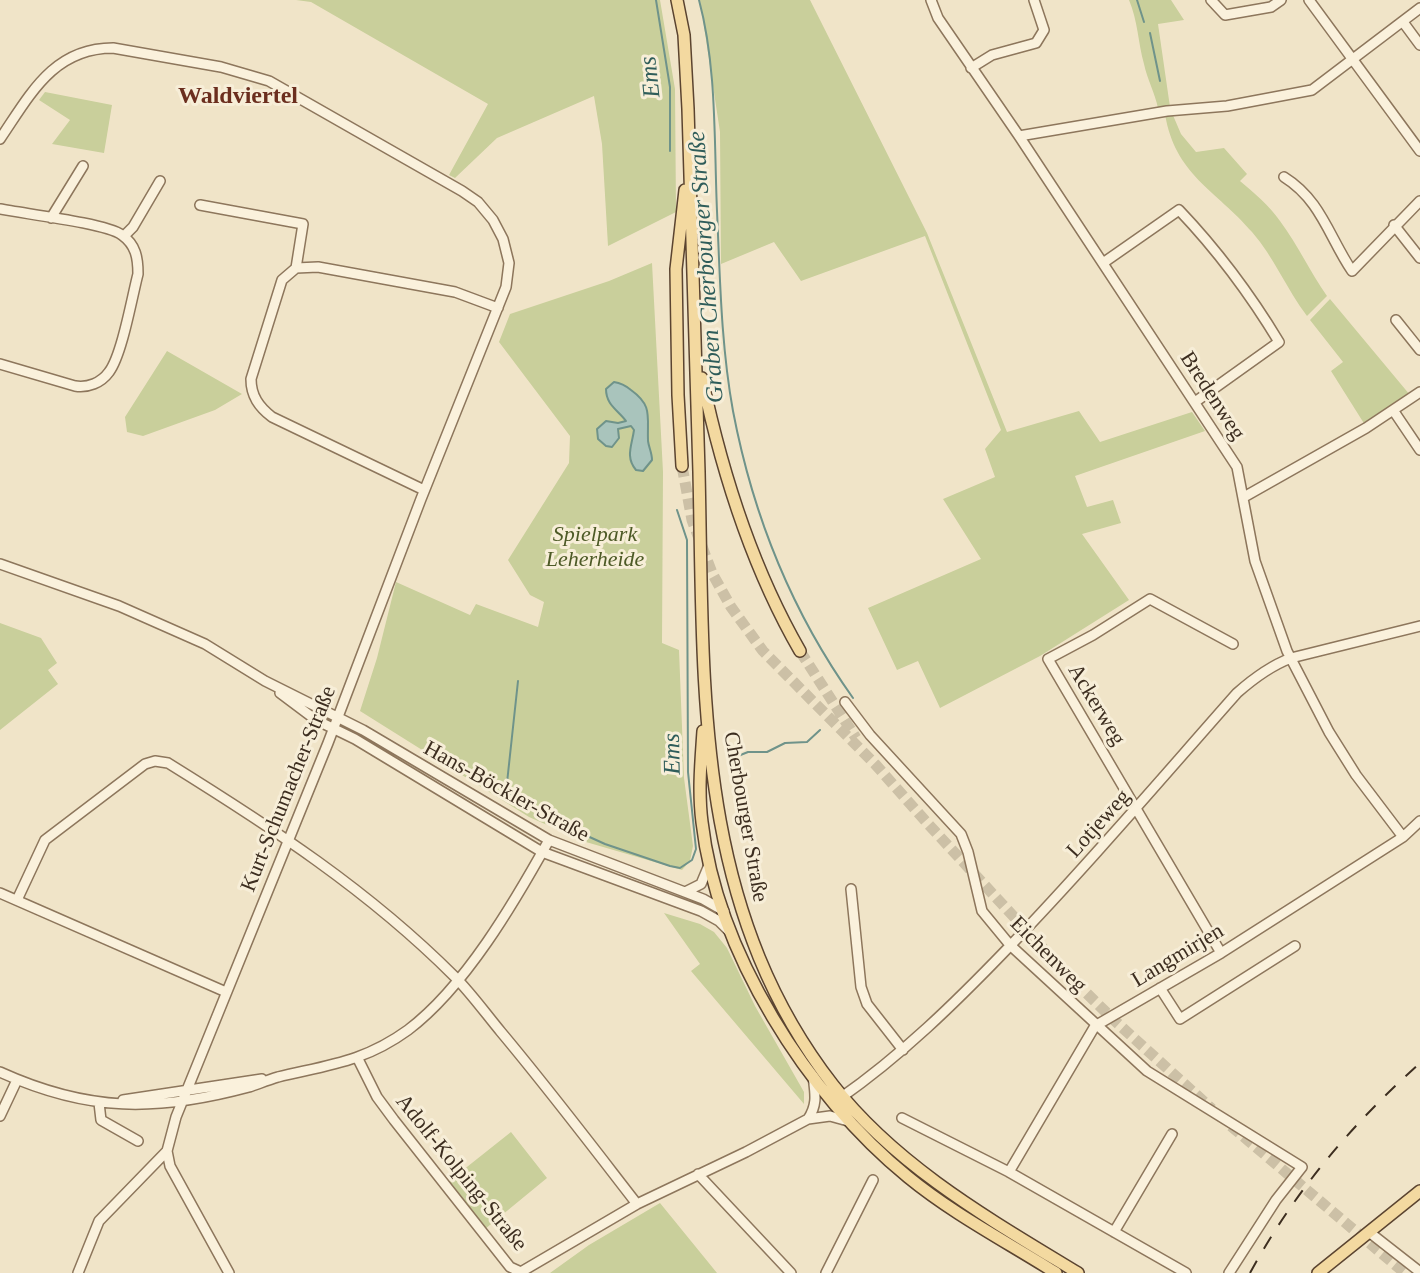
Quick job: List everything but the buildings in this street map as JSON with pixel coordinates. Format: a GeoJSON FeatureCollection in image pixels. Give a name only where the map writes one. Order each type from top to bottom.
{"type":"FeatureCollection","features":[{"type":"Feature","properties":{"kind":"main road","name":"Cherbourger Straße"},"geometry":{"type":"LineString","coordinates":[[677,0],[684,35],[689,157],[705,701],[699,791],[709,865],[736,943],[765,1005],[813,1076],[947,1190],[1078,1273]]}},
{"type":"Feature","properties":{"kind":"main road"},"geometry":{"type":"LineString","coordinates":[[682,466],[676,269],[689,157]]}},
{"type":"Feature","properties":{"kind":"main road"},"geometry":{"type":"LineString","coordinates":[[695,346],[708,407],[742,526],[772,601],[800,651]]}},
{"type":"Feature","properties":{"kind":"main road","name":"Cherbourger Straße"},"geometry":{"type":"LineString","coordinates":[[705,701],[721,823],[737,899],[749,935],[763,971],[786,1015],[848,1121],[912,1180],[1056,1273]]}},
{"type":"Feature","properties":{"kind":"main road"},"geometry":{"type":"LineString","coordinates":[[737,899],[724,911],[739,922],[749,935]]}},
{"type":"Feature","properties":{"kind":"main road"},"geometry":{"type":"LineString","coordinates":[[1318,1273],[1420,1191]]}},
{"type":"Feature","properties":{"kind":"street","name":"Bredenweg"},"geometry":{"type":"LineString","coordinates":[[931,0],[938,18],[1237,467],[1258,570],[1291,658],[1349,764],[1403,837]]}},
{"type":"Feature","properties":{"kind":"street"},"geometry":{"type":"LineString","coordinates":[[971,68],[992,55],[1036,43],[1044,30],[1034,0]]}},
{"type":"Feature","properties":{"kind":"street"},"geometry":{"type":"LineString","coordinates":[[1211,0],[1225,15],[1271,7],[1281,0]]}},
{"type":"Feature","properties":{"kind":"street"},"geometry":{"type":"LineString","coordinates":[[1309,0],[1420,151]]}},
{"type":"Feature","properties":{"kind":"street"},"geometry":{"type":"LineString","coordinates":[[1019,136],[1167,111],[1227,106],[1299,94],[1319,86],[1420,8]]}},
{"type":"Feature","properties":{"kind":"street"},"geometry":{"type":"LineString","coordinates":[[1403,22],[1420,45]]}},
{"type":"Feature","properties":{"kind":"street","name":"Kurt-Schumacher-Straße"},"geometry":{"type":"LineString","coordinates":[[0,139],[34,89],[59,63],[95,48],[125,50],[248,74],[279,87],[478,202],[502,237],[509,263],[506,287],[498,308],[183,1101],[167,1151]]}},
{"type":"Feature","properties":{"kind":"street"},"geometry":{"type":"LineString","coordinates":[[51,218],[83,166]]}},
{"type":"Feature","properties":{"kind":"street"},"geometry":{"type":"LineString","coordinates":[[1284,177],[1302,188],[1324,219],[1352,271],[1420,201]]}},
{"type":"Feature","properties":{"kind":"street"},"geometry":{"type":"LineString","coordinates":[[124,236],[133,227],[160,181]]}},
{"type":"Feature","properties":{"kind":"street"},"geometry":{"type":"LineString","coordinates":[[200,205],[303,224],[296,268]]}},
{"type":"Feature","properties":{"kind":"street"},"geometry":{"type":"LineString","coordinates":[[0,209],[115,231],[124,236],[136,253],[138,274],[114,363],[102,379],[84,387],[0,364]]}},
{"type":"Feature","properties":{"kind":"street"},"geometry":{"type":"LineString","coordinates":[[1103,263],[1179,210],[1214,247],[1252,297],[1279,342],[1195,402]]}},
{"type":"Feature","properties":{"kind":"street"},"geometry":{"type":"LineString","coordinates":[[1394,225],[1420,258]]}},
{"type":"Feature","properties":{"kind":"street"},"geometry":{"type":"LineString","coordinates":[[424,490],[272,417],[256,401],[251,379],[282,280],[296,268],[318,267],[455,292],[498,308]]}},
{"type":"Feature","properties":{"kind":"street"},"geometry":{"type":"LineString","coordinates":[[1396,320],[1420,350]]}},
{"type":"Feature","properties":{"kind":"street"},"geometry":{"type":"LineString","coordinates":[[1244,497],[1309,462],[1420,392]]}},
{"type":"Feature","properties":{"kind":"street"},"geometry":{"type":"LineString","coordinates":[[1393,410],[1420,450]]}},
{"type":"Feature","properties":{"kind":"street","name":"Hans-Böckler-Straße"},"geometry":{"type":"LineString","coordinates":[[0,564],[79,591],[205,644],[265,681],[338,717],[549,840],[685,892],[724,911]]}},
{"type":"Feature","properties":{"kind":"street","name":"Ackerweg"},"geometry":{"type":"LineString","coordinates":[[1221,953],[1048,659],[1150,599],[1233,644]]}},
{"type":"Feature","properties":{"kind":"street","name":"Lotjeweg"},"geometry":{"type":"LineString","coordinates":[[838,1100],[903,1050],[953,1005],[1137,808],[1237,693],[1271,667],[1291,658],[1420,626]]}},
{"type":"Feature","properties":{"kind":"street","name":"Hans-Böckler-Straße"},"geometry":{"type":"LineString","coordinates":[[265,681],[316,720],[542,852],[710,915],[728,930],[736,943]]}},
{"type":"Feature","properties":{"kind":"street","name":"Eichenweg"},"geometry":{"type":"LineString","coordinates":[[845,702],[870,735],[961,834],[982,911],[1010,945],[1147,1071],[1302,1167],[1276,1200],[1229,1273]]}},
{"type":"Feature","properties":{"kind":"street"},"geometry":{"type":"LineString","coordinates":[[17,900],[45,840],[145,764],[155,761],[168,763],[288,838],[373,903],[457,979],[536,1073],[637,1204]]}},
{"type":"Feature","properties":{"kind":"street","name":"Langmirjen"},"geometry":{"type":"LineString","coordinates":[[1009,1172],[1095,1026],[1221,953],[1403,837],[1420,821]]}},
{"type":"Feature","properties":{"kind":"street"},"geometry":{"type":"LineString","coordinates":[[0,1072],[64,1097],[132,1105],[183,1101],[358,1059],[408,1030],[438,1004],[492,933],[549,840]]}},
{"type":"Feature","properties":{"kind":"street"},"geometry":{"type":"LineString","coordinates":[[685,892],[701,884],[709,865]]}},
{"type":"Feature","properties":{"kind":"street"},"geometry":{"type":"LineString","coordinates":[[851,889],[863,994],[884,1029],[903,1050]]}},
{"type":"Feature","properties":{"kind":"street"},"geometry":{"type":"LineString","coordinates":[[0,893],[226,992]]}},
{"type":"Feature","properties":{"kind":"street"},"geometry":{"type":"LineString","coordinates":[[710,915],[724,911]]}},
{"type":"Feature","properties":{"kind":"street"},"geometry":{"type":"LineString","coordinates":[[1160,988],[1180,1019],[1295,946]]}},
{"type":"Feature","properties":{"kind":"street","name":"Adolf-Kolping-Straße"},"geometry":{"type":"LineString","coordinates":[[358,1059],[377,1097],[394,1120],[510,1267],[521,1272],[637,1204],[808,1119],[830,1116],[848,1121]]}},
{"type":"Feature","properties":{"kind":"street"},"geometry":{"type":"LineString","coordinates":[[808,1119],[815,1110],[813,1076]]}},
{"type":"Feature","properties":{"kind":"street"},"geometry":{"type":"LineString","coordinates":[[103,1103],[276,1078]]}},
{"type":"Feature","properties":{"kind":"street"},"geometry":{"type":"LineString","coordinates":[[0,1116],[17,1080]]}},
{"type":"Feature","properties":{"kind":"street"},"geometry":{"type":"LineString","coordinates":[[103,1103],[101,1120],[138,1141]]}},
{"type":"Feature","properties":{"kind":"street"},"geometry":{"type":"LineString","coordinates":[[902,1118],[1009,1172],[1186,1273]]}},
{"type":"Feature","properties":{"kind":"street"},"geometry":{"type":"LineString","coordinates":[[1114,1232],[1172,1134]]}},
{"type":"Feature","properties":{"kind":"street"},"geometry":{"type":"LineString","coordinates":[[78,1273],[99,1221],[167,1151]]}},
{"type":"Feature","properties":{"kind":"street"},"geometry":{"type":"LineString","coordinates":[[167,1151],[170,1166],[229,1273]]}},
{"type":"Feature","properties":{"kind":"street"},"geometry":{"type":"LineString","coordinates":[[698,1174],[791,1273]]}},
{"type":"Feature","properties":{"kind":"street"},"geometry":{"type":"LineString","coordinates":[[826,1273],[873,1180]]}},
{"type":"Feature","properties":{"kind":"street"},"geometry":{"type":"LineString","coordinates":[[1369,1232],[1420,1272]]}},
{"type":"Feature","properties":{"kind":"green space"},"geometry":{"type":"Polygon","coordinates":[[[296,0],[660,0],[675,89],[676,212],[608,246],[602,144],[594,96],[497,138],[455,178],[449,175],[488,104],[311,2],[296,0]]]}},
{"type":"Feature","properties":{"kind":"green space"},"geometry":{"type":"Polygon","coordinates":[[[700,0],[810,0],[927,233],[1007,432],[1079,411],[1100,442],[1192,412],[1205,431],[1075,476],[1087,507],[1113,500],[1121,523],[1082,534],[1129,600],[1040,656],[940,708],[918,661],[897,670],[868,608],[981,559],[943,499],[995,477],[985,449],[1001,430],[925,236],[801,281],[774,242],[721,264],[720,132],[700,0]]]}},
{"type":"Feature","properties":{"kind":"green space"},"geometry":{"type":"Polygon","coordinates":[[[1129,0],[1171,0],[1184,20],[1158,24],[1170,107],[1158,108],[1145,70],[1129,0]]]}},
{"type":"Feature","properties":{"kind":"green space"},"geometry":{"type":"Polygon","coordinates":[[[45,92],[112,105],[104,153],[52,144],[70,120],[39,100],[45,92]]]}},
{"type":"Feature","properties":{"kind":"green space"},"geometry":{"type":"Polygon","coordinates":[[[1172,113],[1181,134],[1196,152],[1224,148],[1247,174],[1240,181],[1266,204],[1286,230],[1327,296],[1307,316],[1260,242],[1187,167],[1170,135],[1165,114],[1172,113]]]}},
{"type":"Feature","properties":{"kind":"green space","name":"Spielpark Leherheide"},"geometry":{"type":"Polygon","coordinates":[[[652,263],[663,472],[662,643],[679,650],[684,778],[693,846],[690,861],[682,870],[586,842],[529,817],[360,711],[396,582],[470,615],[476,604],[538,627],[544,602],[530,595],[508,560],[569,463],[570,436],[499,342],[510,314],[609,281],[652,263]]]}},
{"type":"Feature","properties":{"kind":"green space"},"geometry":{"type":"Polygon","coordinates":[[[1330,299],[1410,395],[1365,425],[1331,371],[1343,362],[1310,320],[1330,299]]]}},
{"type":"Feature","properties":{"kind":"green space"},"geometry":{"type":"Polygon","coordinates":[[[167,351],[242,394],[215,410],[143,436],[127,432],[125,417],[167,351]]]}},
{"type":"Feature","properties":{"kind":"green space"},"geometry":{"type":"Polygon","coordinates":[[[0,623],[41,638],[57,663],[48,670],[58,684],[0,730],[0,623]]]}},
{"type":"Feature","properties":{"kind":"green space"},"geometry":{"type":"Polygon","coordinates":[[[664,913],[700,924],[714,932],[727,948],[755,1006],[804,1092],[804,1104],[691,971],[700,964],[664,913]]]}},
{"type":"Feature","properties":{"kind":"green space"},"geometry":{"type":"Polygon","coordinates":[[[511,1132],[547,1178],[485,1229],[448,1182],[511,1132]]]}},
{"type":"Feature","properties":{"kind":"green space"},"geometry":{"type":"Polygon","coordinates":[[[660,1203],[717,1273],[550,1273],[589,1245],[660,1203]]]}},
{"type":"Feature","properties":{"kind":"water"},"geometry":{"type":"Polygon","coordinates":[[[614,382],[629,388],[646,407],[652,460],[643,471],[636,470],[631,460],[634,430],[631,426],[618,429],[619,438],[612,447],[598,439],[597,429],[606,421],[626,421],[607,395],[606,389],[614,382]]]}},
{"type":"Feature","properties":{"kind":"waterway","name":"Ems"},"geometry":{"type":"LineString","coordinates":[[656,0],[670,87],[670,151]]}},
{"type":"Feature","properties":{"kind":"waterway","name":"Graben Cherbourger Straße"},"geometry":{"type":"LineString","coordinates":[[699,0],[712,78],[723,336],[741,450],[763,525],[793,597],[853,698]]}},
{"type":"Feature","properties":{"kind":"waterway"},"geometry":{"type":"LineString","coordinates":[[1137,0],[1144,22]]}},
{"type":"Feature","properties":{"kind":"waterway"},"geometry":{"type":"LineString","coordinates":[[1150,33],[1160,81]]}},
{"type":"Feature","properties":{"kind":"waterway","name":"Ems"},"geometry":{"type":"LineString","coordinates":[[563,825],[605,844],[680,868],[692,860],[696,849],[688,772],[687,540],[677,510]]}},
{"type":"Feature","properties":{"kind":"waterway","name":"Ems"},"geometry":{"type":"LineString","coordinates":[[518,681],[506,792],[547,816]]}},
{"type":"Feature","properties":{"kind":"waterway","name":"Graben Cherbourger Straße"},"geometry":{"type":"LineString","coordinates":[[738,756],[748,752],[767,752],[785,743],[807,742],[820,730]]}},
{"type":"Feature","properties":{"kind":"tunnel"},"geometry":{"type":"LineString","coordinates":[[682,466],[692,520],[712,573],[731,607],[763,651],[875,764],[1064,971],[1212,1109]]}},
{"type":"Feature","properties":{"kind":"tunnel"},"geometry":{"type":"LineString","coordinates":[[800,651],[856,738]]}},
{"type":"Feature","properties":{"kind":"tunnel"},"geometry":{"type":"LineString","coordinates":[[1231,1126],[1405,1273]]}},
{"type":"Feature","properties":{"kind":"railway"},"geometry":{"type":"LineString","coordinates":[[1250,1273],[1267,1243],[1326,1160],[1371,1110],[1420,1063]]}},
{"type":"Feature","properties":{"kind":"district","name":"Waldviertel"},"geometry":{"type":"Point","coordinates":[238,97]}}]}
